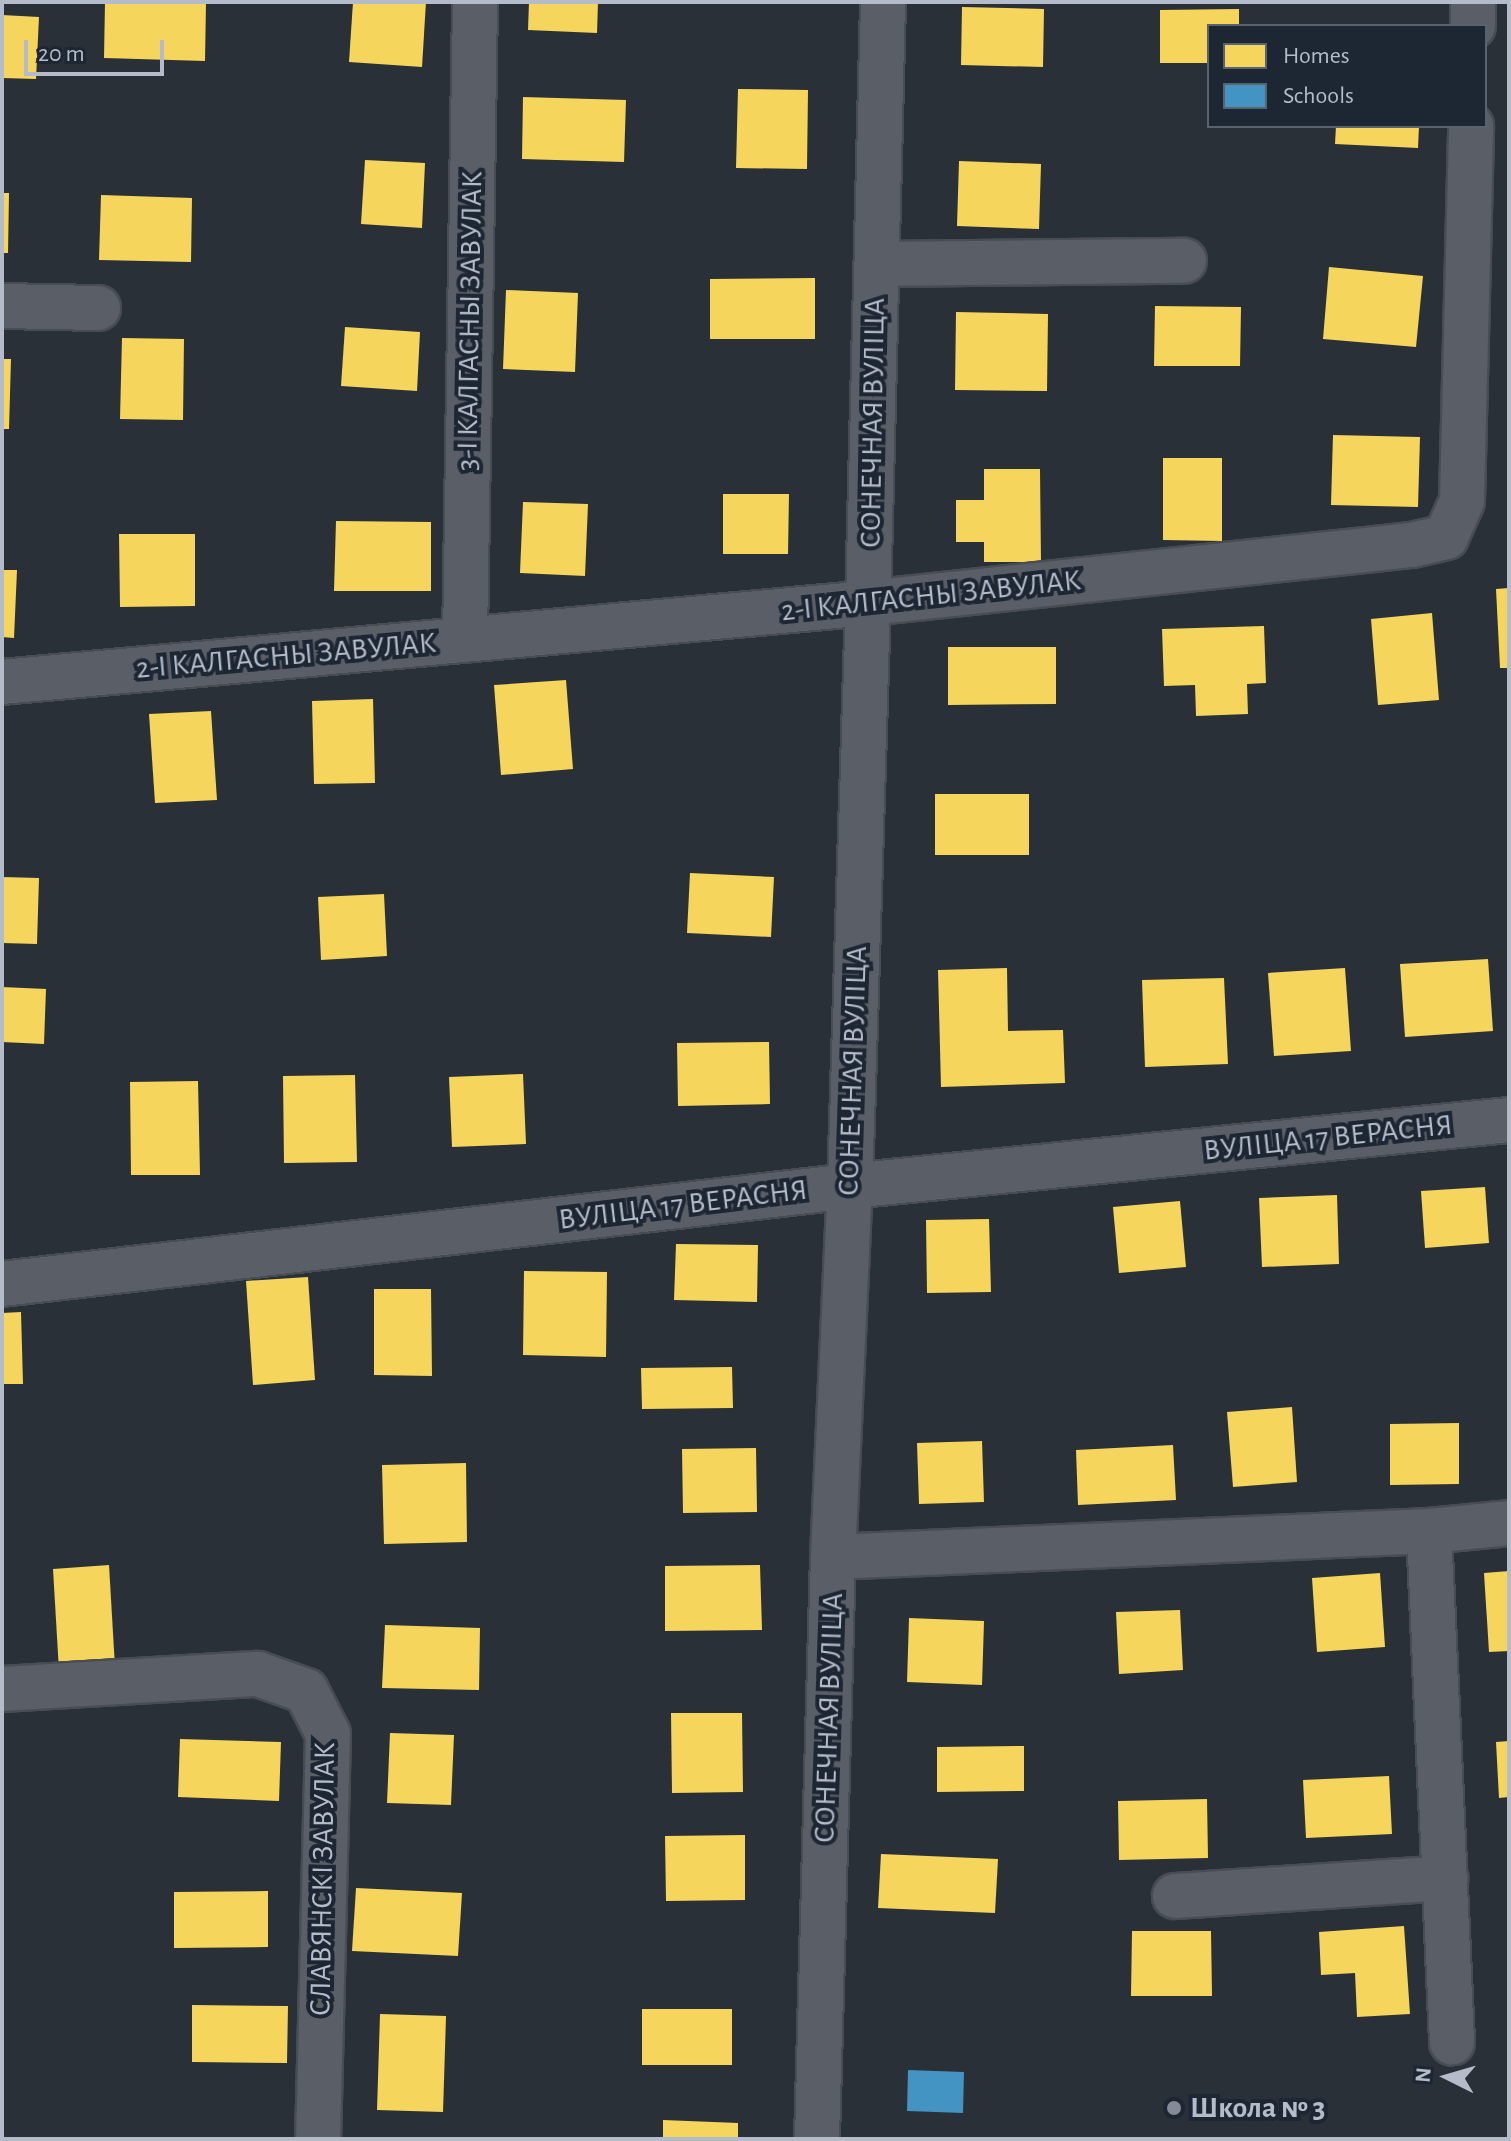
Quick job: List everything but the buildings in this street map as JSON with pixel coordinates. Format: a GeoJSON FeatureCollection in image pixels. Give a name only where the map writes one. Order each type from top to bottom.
{"type":"FeatureCollection","features":[{"type":"Feature","properties":{"kind":"street","name":"3-І КАЛГАСНЫ ЗАВУЛАК"},"geometry":{"type":"LineString","coordinates":[[465,640],[475,2]]}},
{"type":"Feature","properties":{"kind":"street","name":"СОНЕЧНАЯ ВУЛІЦА"},"geometry":{"type":"LineString","coordinates":[[817,2139],[833,1557],[850,1186],[883,2]]}},
{"type":"Feature","properties":{"kind":"street"},"geometry":{"type":"LineString","coordinates":[[1473,2],[1473,24]]}},
{"type":"Feature","properties":{"kind":"street","name":"2-І КАЛГАСНЫ ЗАВУЛАК"},"geometry":{"type":"LineString","coordinates":[[2,682],[868,603],[1412,545],[1446,537],[1462,501],[1471,128]]}},
{"type":"Feature","properties":{"kind":"street"},"geometry":{"type":"LineString","coordinates":[[877,264],[1184,261]]}},
{"type":"Feature","properties":{"kind":"street"},"geometry":{"type":"LineString","coordinates":[[2,306],[98,308]]}},
{"type":"Feature","properties":{"kind":"street","name":"ВУЛІЦА 17 ВЕРАСНЯ"},"geometry":{"type":"LineString","coordinates":[[2,1284],[850,1186],[1509,1120]]}},
{"type":"Feature","properties":{"kind":"street"},"geometry":{"type":"LineString","coordinates":[[833,1557],[1429,1531],[1509,1523]]}},
{"type":"Feature","properties":{"kind":"street"},"geometry":{"type":"LineString","coordinates":[[1429,1531],[1452,2042]]}},
{"type":"Feature","properties":{"kind":"street","name":"СЛАВЯНСКІ ЗАВУЛАК"},"geometry":{"type":"LineString","coordinates":[[2,1689],[258,1674],[306,1691],[328,1734],[318,2139]]}},
{"type":"Feature","properties":{"kind":"street"},"geometry":{"type":"LineString","coordinates":[[1175,1896],[1445,1878]]}},
{"type":"Feature","properties":{"kind":"place","name":"Школа № 3"},"geometry":{"type":"Point","coordinates":[1174,2108]}}]}
